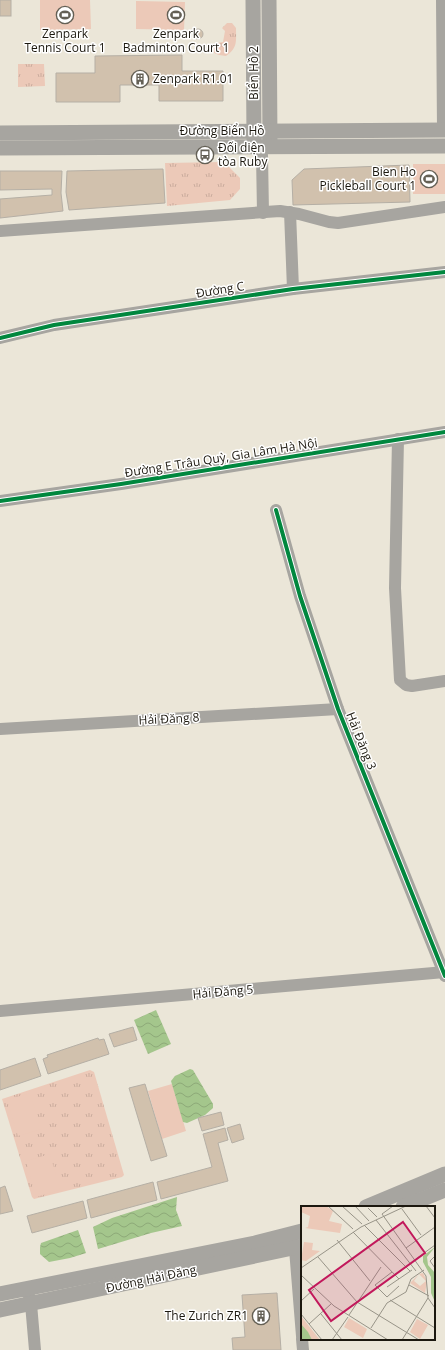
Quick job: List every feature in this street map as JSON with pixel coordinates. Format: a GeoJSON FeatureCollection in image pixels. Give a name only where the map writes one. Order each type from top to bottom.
{"type":"FeatureCollection","features":[{"type":"Feature","properties":{"kind":"street","name":"Biển Hồ 2"},"geometry":{"type":"LineString","coordinates":[[253,0],[254,131],[262,150]]}},
{"type":"Feature","properties":{"kind":"street","name":"Biển Hồ 2"},"geometry":{"type":"LineString","coordinates":[[262,150],[270,131],[269,0]]}},
{"type":"Feature","properties":{"kind":"street"},"geometry":{"type":"LineString","coordinates":[[442,0],[444,130]]}},
{"type":"Feature","properties":{"kind":"street","name":"Đường Biển Hồ"},"geometry":{"type":"LineString","coordinates":[[0,133],[444,130]]}},
{"type":"Feature","properties":{"kind":"street","name":"Đường Biển Hồ"},"geometry":{"type":"LineString","coordinates":[[0,148],[262,150],[445,146]]}},
{"type":"Feature","properties":{"kind":"street"},"geometry":{"type":"LineString","coordinates":[[262,150],[262,213]]}},
{"type":"Feature","properties":{"kind":"street"},"geometry":{"type":"LineString","coordinates":[[0,231],[280,211],[338,223],[445,207]]}},
{"type":"Feature","properties":{"kind":"street"},"geometry":{"type":"LineString","coordinates":[[290,212],[293,289]]}},
{"type":"Feature","properties":{"kind":"street","name":"Đường C"},"geometry":{"type":"LineString","coordinates":[[0,338],[54,325],[293,289],[445,272]]}},
{"type":"Feature","properties":{"kind":"street","name":"Đường E Trâu Quỳ, Gia Lâm Hà Nội"},"geometry":{"type":"LineString","coordinates":[[0,501],[121,484],[445,432]]}},
{"type":"Feature","properties":{"kind":"street"},"geometry":{"type":"LineString","coordinates":[[398,439],[395,588],[400,680],[406,685],[412,686],[445,681]]}},
{"type":"Feature","properties":{"kind":"street","name":"Hải Đăng 3"},"geometry":{"type":"LineString","coordinates":[[276,510],[300,596],[338,709],[445,974]]}},
{"type":"Feature","properties":{"kind":"street","name":"Hải Đăng 8"},"geometry":{"type":"LineString","coordinates":[[0,729],[338,709]]}},
{"type":"Feature","properties":{"kind":"street","name":"Hải Đăng 5"},"geometry":{"type":"LineString","coordinates":[[0,1011],[445,974]]}},
{"type":"Feature","properties":{"kind":"street"},"geometry":{"type":"LineString","coordinates":[[368,1206],[445,1174]]}},
{"type":"Feature","properties":{"kind":"street"},"geometry":{"type":"LineString","coordinates":[[405,1206],[445,1190]]}},
{"type":"Feature","properties":{"kind":"street"},"geometry":{"type":"LineString","coordinates":[[296,1233],[301,1314]]}},
{"type":"Feature","properties":{"kind":"street","name":"Đường Hải Đăng"},"geometry":{"type":"LineString","coordinates":[[0,1294],[296,1233]]}},
{"type":"Feature","properties":{"kind":"street","name":"Đường Hải Đăng"},"geometry":{"type":"LineString","coordinates":[[0,1310],[298,1248]]}},
{"type":"Feature","properties":{"kind":"street"},"geometry":{"type":"LineString","coordinates":[[27,1289],[31,1304],[35,1350]]}},
{"type":"Feature","properties":{"kind":"street"},"geometry":{"type":"LineString","coordinates":[[302,1340],[303,1350]]}},
{"type":"Feature","properties":{"kind":"green space","name":"Zenpark Tennis Court 1"},"geometry":{"type":"Polygon","coordinates":[[[40,0],[90,0],[91,29],[40,30],[40,0]]]}},
{"type":"Feature","properties":{"kind":"green space"},"geometry":{"type":"Polygon","coordinates":[[[136,1],[185,2],[184,30],[136,29],[136,1]]]}},
{"type":"Feature","properties":{"kind":"green space"},"geometry":{"type":"Polygon","coordinates":[[[227,23],[232,23],[236,28],[236,44],[233,50],[226,56],[214,53],[214,48],[217,43],[223,42],[225,31],[222,28],[227,23]]]}},
{"type":"Feature","properties":{"kind":"green space"},"geometry":{"type":"Polygon","coordinates":[[[18,64],[44,64],[45,86],[18,87],[18,64]]]}},
{"type":"Feature","properties":{"kind":"green space"},"geometry":{"type":"Polygon","coordinates":[[[224,162],[240,178],[240,189],[230,200],[167,206],[165,163],[224,162]]]}},
{"type":"Feature","properties":{"kind":"green space","name":"Bien Ho Pickleball Court 1"},"geometry":{"type":"Polygon","coordinates":[[[413,164],[445,164],[445,194],[413,194],[413,164]]]}},
{"type":"Feature","properties":{"kind":"green space"},"geometry":{"type":"Polygon","coordinates":[[[90,1070],[94,1072],[124,1175],[122,1177],[34,1199],[32,1197],[2,1099],[90,1070]]]}},
{"type":"Feature","properties":{"kind":"green space"},"geometry":{"type":"Polygon","coordinates":[[[172,1084],[186,1131],[162,1139],[148,1091],[172,1084]]]}},
{"type":"Feature","properties":{"kind":"green space"},"geometry":{"type":"Polygon","coordinates":[[[30,1093],[42,1129],[18,1136],[7,1100],[30,1093]]]}},
{"type":"Feature","properties":{"kind":"green space"},"geometry":{"type":"Polygon","coordinates":[[[50,1154],[60,1190],[36,1197],[26,1161],[50,1154]]]}},
{"type":"Feature","properties":{"kind":"water"},"geometry":{"type":"Polygon","coordinates":[[[156,1010],[171,1044],[148,1054],[134,1020],[156,1010]]]}},
{"type":"Feature","properties":{"kind":"water"},"geometry":{"type":"Polygon","coordinates":[[[190,1069],[193,1070],[213,1104],[213,1108],[205,1115],[187,1123],[183,1122],[171,1081],[175,1076],[190,1069]]]}},
{"type":"Feature","properties":{"kind":"water"},"geometry":{"type":"Polygon","coordinates":[[[177,1197],[176,1210],[182,1226],[151,1233],[98,1249],[93,1227],[112,1218],[177,1197]]]}},
{"type":"Feature","properties":{"kind":"water"},"geometry":{"type":"Polygon","coordinates":[[[78,1230],[86,1253],[49,1262],[40,1254],[41,1243],[78,1230]]]}},
{"type":"Feature","properties":{"kind":"building"},"geometry":{"type":"Polygon","coordinates":[[[0,0],[11,0],[11,16],[0,16],[0,0]]]}},
{"type":"Feature","properties":{"kind":"building"},"geometry":{"type":"Polygon","coordinates":[[[196,29],[200,29],[202,30],[202,38],[196,39],[193,36],[193,32],[196,29]]]}},
{"type":"Feature","properties":{"kind":"building","name":"Zenpark R1.01"},"geometry":{"type":"Polygon","coordinates":[[[182,55],[182,71],[223,71],[223,101],[159,101],[159,85],[120,85],[120,102],[56,102],[56,73],[95,73],[95,56],[182,55]]]}},
{"type":"Feature","properties":{"kind":"building"},"geometry":{"type":"Polygon","coordinates":[[[409,165],[410,202],[293,205],[292,180],[304,169],[409,165]]]}},
{"type":"Feature","properties":{"kind":"building"},"geometry":{"type":"Polygon","coordinates":[[[163,169],[165,203],[69,210],[66,192],[67,171],[163,169]]]}},
{"type":"Feature","properties":{"kind":"building"},"geometry":{"type":"Polygon","coordinates":[[[0,171],[62,171],[61,193],[63,211],[0,218],[0,199],[52,195],[52,189],[0,190],[0,171]]]}},
{"type":"Feature","properties":{"kind":"building"},"geometry":{"type":"Polygon","coordinates":[[[133,1027],[137,1040],[114,1047],[109,1034],[133,1027]]]}},
{"type":"Feature","properties":{"kind":"building"},"geometry":{"type":"Polygon","coordinates":[[[98,1038],[99,1040],[104,1039],[109,1054],[48,1074],[43,1059],[48,1057],[47,1055],[98,1038]]]}},
{"type":"Feature","properties":{"kind":"building"},"geometry":{"type":"Polygon","coordinates":[[[35,1058],[41,1076],[0,1090],[0,1070],[35,1058]]]}},
{"type":"Feature","properties":{"kind":"building"},"geometry":{"type":"Polygon","coordinates":[[[145,1084],[167,1156],[151,1161],[129,1088],[145,1084]]]}},
{"type":"Feature","properties":{"kind":"building"},"geometry":{"type":"Polygon","coordinates":[[[221,1112],[224,1125],[202,1131],[198,1118],[221,1112]]]}},
{"type":"Feature","properties":{"kind":"building"},"geometry":{"type":"Polygon","coordinates":[[[240,1124],[244,1139],[232,1143],[227,1128],[240,1124]]]}},
{"type":"Feature","properties":{"kind":"building"},"geometry":{"type":"Polygon","coordinates":[[[225,1128],[228,1140],[218,1143],[228,1181],[161,1199],[157,1182],[212,1167],[203,1134],[225,1128]]]}},
{"type":"Feature","properties":{"kind":"building"},"geometry":{"type":"Polygon","coordinates":[[[153,1182],[157,1200],[91,1218],[87,1200],[153,1182]]]}},
{"type":"Feature","properties":{"kind":"building"},"geometry":{"type":"Polygon","coordinates":[[[5,1186],[13,1211],[0,1214],[0,1188],[5,1186]]]}},
{"type":"Feature","properties":{"kind":"building"},"geometry":{"type":"Polygon","coordinates":[[[83,1201],[87,1218],[32,1233],[27,1216],[83,1201]]]}},
{"type":"Feature","properties":{"kind":"building","name":"The Zurich ZR1"},"geometry":{"type":"Polygon","coordinates":[[[277,1293],[281,1350],[233,1350],[232,1338],[245,1337],[242,1295],[277,1293]]]}},
{"type":"Feature","properties":{"kind":"cycle path"},"geometry":{"type":"LineString","coordinates":[[0,338],[54,325],[293,289],[445,272]]}},
{"type":"Feature","properties":{"kind":"cycle path"},"geometry":{"type":"LineString","coordinates":[[0,501],[121,484],[445,432]]}},
{"type":"Feature","properties":{"kind":"cycle path"},"geometry":{"type":"LineString","coordinates":[[276,510],[300,596],[338,709],[445,976]]}},
{"type":"Feature","properties":{"kind":"place","name":"Zenpark Tennis Court 1"},"geometry":{"type":"Point","coordinates":[65,15]}},
{"type":"Feature","properties":{"kind":"place","name":"Zenpark Badminton Court 1"},"geometry":{"type":"Point","coordinates":[176,15]}},
{"type":"Feature","properties":{"kind":"place","name":"Zenpark R1.01"},"geometry":{"type":"Point","coordinates":[140,79]}},
{"type":"Feature","properties":{"kind":"place","name":"Đối diện tòa Ruby"},"geometry":{"type":"Point","coordinates":[205,155]}},
{"type":"Feature","properties":{"kind":"place","name":"Bien Ho Pickleball Court 1"},"geometry":{"type":"Point","coordinates":[429,179]}},
{"type":"Feature","properties":{"kind":"place","name":"The Zurich ZR1"},"geometry":{"type":"Point","coordinates":[261,1316]}}]}
